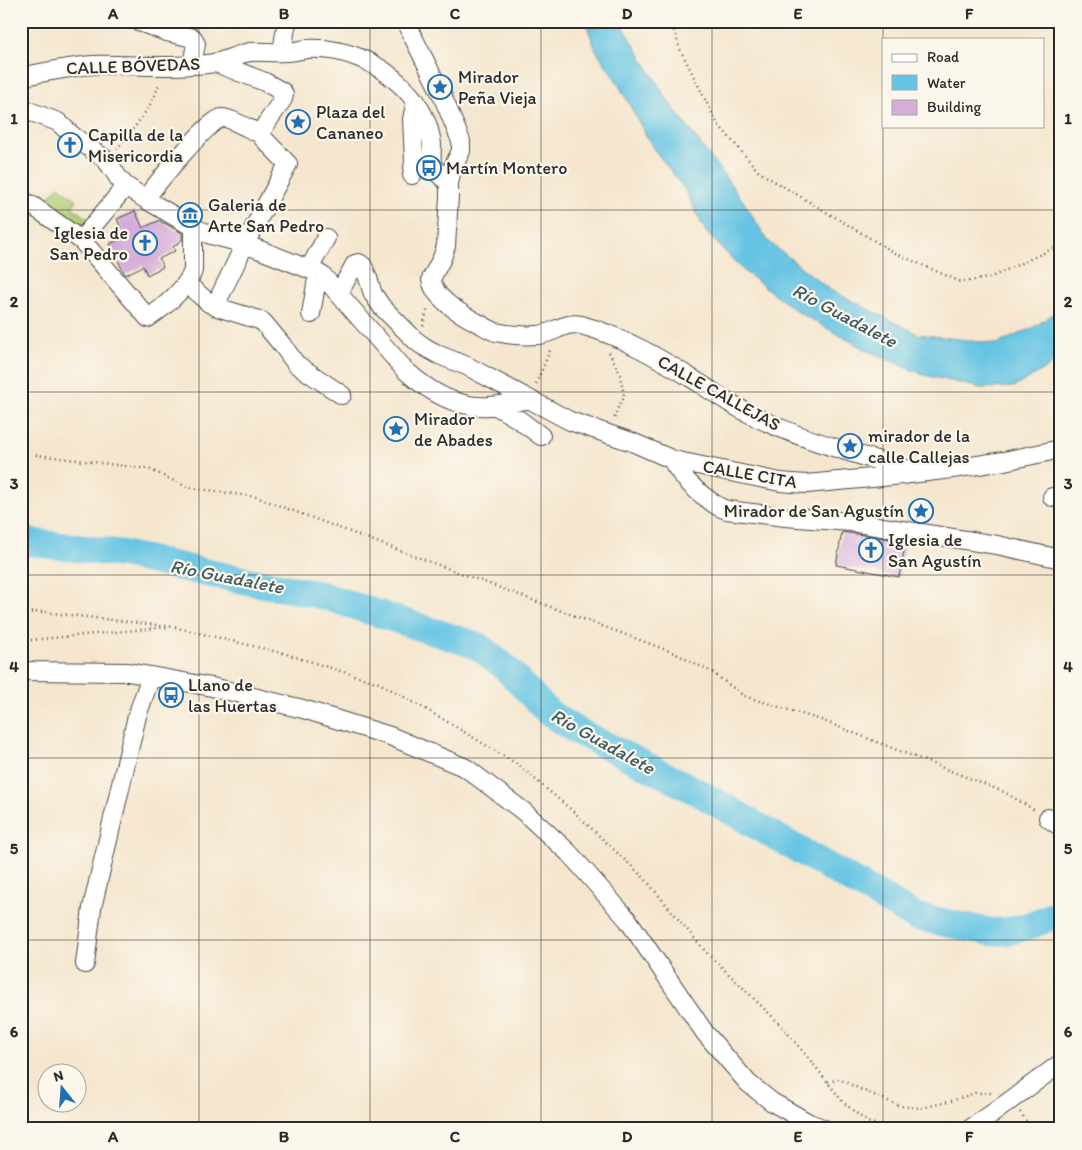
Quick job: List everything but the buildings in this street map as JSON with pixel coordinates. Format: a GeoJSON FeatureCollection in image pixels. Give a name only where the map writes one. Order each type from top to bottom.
{"type":"FeatureCollection","features":[{"type":"Feature","properties":{"kind":"street"},"geometry":{"type":"LineString","coordinates":[[138,21],[167,32],[193,38],[196,44],[192,65]]}},
{"type":"Feature","properties":{"kind":"street"},"geometry":{"type":"LineString","coordinates":[[406,21],[442,95],[461,141],[461,151],[452,169],[449,184],[446,246],[431,279],[433,286]]}},
{"type":"Feature","properties":{"kind":"street"},"geometry":{"type":"LineString","coordinates":[[282,52],[284,22]]}},
{"type":"Feature","properties":{"kind":"street","name":"CALLE BÓVEDAS"},"geometry":{"type":"LineString","coordinates":[[21,76],[62,68],[92,65],[192,65],[216,62],[239,54],[252,52],[282,52],[308,49],[355,56],[374,64],[391,76],[416,101],[424,114],[432,144],[432,163],[449,184]]}},
{"type":"Feature","properties":{"kind":"street"},"geometry":{"type":"LineString","coordinates":[[216,62],[284,92],[283,99],[261,134]]}},
{"type":"Feature","properties":{"kind":"street"},"geometry":{"type":"LineString","coordinates":[[412,175],[414,161],[412,119],[416,101]]}},
{"type":"Feature","properties":{"kind":"street"},"geometry":{"type":"LineString","coordinates":[[21,108],[56,120],[73,136],[107,161],[118,179],[126,186],[193,227],[208,234],[245,244],[313,271],[329,282],[376,339],[405,370],[419,383],[436,393],[458,402],[477,406],[496,406],[529,399]]}},
{"type":"Feature","properties":{"kind":"street"},"geometry":{"type":"LineString","coordinates":[[145,199],[191,145],[218,118],[225,118],[261,134],[288,164],[245,244],[215,306]]}},
{"type":"Feature","properties":{"kind":"street"},"geometry":{"type":"LineString","coordinates":[[81,240],[126,186]]}},
{"type":"Feature","properties":{"kind":"street"},"geometry":{"type":"LineString","coordinates":[[21,200],[33,206],[81,240],[148,318],[176,295],[191,277],[193,270],[193,227]]}},
{"type":"Feature","properties":{"kind":"street"},"geometry":{"type":"LineString","coordinates":[[311,314],[313,271],[326,238]]}},
{"type":"Feature","properties":{"kind":"street","name":"CALLE CITA"},"geometry":{"type":"LineString","coordinates":[[338,293],[355,264],[359,263],[363,266],[377,301],[418,342],[439,355],[472,369],[570,421],[632,442],[671,459],[793,483],[826,482],[919,473]]}},
{"type":"Feature","properties":{"kind":"street"},"geometry":{"type":"LineString","coordinates":[[186,283],[220,309],[263,322],[284,346],[296,364],[342,395]]}},
{"type":"Feature","properties":{"kind":"street","name":"CALLE CALLEJAS"},"geometry":{"type":"LineString","coordinates":[[433,286],[453,308],[496,332],[530,336],[546,334],[572,324],[581,325],[613,336],[645,352],[746,412],[774,426],[821,443],[919,473],[1024,458],[1061,449]]}},
{"type":"Feature","properties":{"kind":"street"},"geometry":{"type":"LineString","coordinates":[[496,406],[528,425],[541,436]]}},
{"type":"Feature","properties":{"kind":"street"},"geometry":{"type":"LineString","coordinates":[[671,459],[694,489],[718,507],[727,510],[785,518],[851,522],[1023,550],[1061,559]]}},
{"type":"Feature","properties":{"kind":"street"},"geometry":{"type":"LineString","coordinates":[[21,671],[128,672],[212,687],[303,709],[390,736],[466,768],[523,811],[569,852],[628,920],[705,1033],[748,1083],[772,1102],[809,1123],[824,1129]]}},
{"type":"Feature","properties":{"kind":"street"},"geometry":{"type":"LineString","coordinates":[[85,964],[92,908],[137,716],[151,676]]}},
{"type":"Feature","properties":{"kind":"street"},"geometry":{"type":"LineString","coordinates":[[970,1129],[1061,1063]]}},
{"type":"Feature","properties":{"kind":"path"},"geometry":{"type":"LineString","coordinates":[[671,21],[680,49],[717,123],[759,172],[895,253],[961,282],[989,278],[1061,246]]}},
{"type":"Feature","properties":{"kind":"path"},"geometry":{"type":"LineString","coordinates":[[107,161],[138,123],[151,102],[158,85],[161,66]]}},
{"type":"Feature","properties":{"kind":"path"},"geometry":{"type":"LineString","coordinates":[[418,342],[433,286]]}},
{"type":"Feature","properties":{"kind":"path"},"geometry":{"type":"LineString","coordinates":[[529,399],[552,347],[546,334]]}},
{"type":"Feature","properties":{"kind":"path"},"geometry":{"type":"LineString","coordinates":[[608,434],[624,393],[620,373],[610,354],[613,336]]}},
{"type":"Feature","properties":{"kind":"path"},"geometry":{"type":"LineString","coordinates":[[21,453],[149,469],[187,487],[256,497],[672,652],[712,672],[744,696],[821,720],[1004,792],[1054,822]]}},
{"type":"Feature","properties":{"kind":"path"},"geometry":{"type":"LineString","coordinates":[[21,641],[174,626]]}},
{"type":"Feature","properties":{"kind":"path"},"geometry":{"type":"LineString","coordinates":[[827,1082],[839,1079],[900,1106],[921,1108],[975,1093],[993,1093]]}},
{"type":"Feature","properties":{"kind":"path"},"geometry":{"type":"LineString","coordinates":[[1018,1109],[1032,1129]]}},
{"type":"Feature","properties":{"kind":"green space"},"geometry":{"type":"Polygon","coordinates":[[[58,186],[77,200],[72,207],[90,220],[81,233],[43,206],[58,186]]]}},
{"type":"Feature","properties":{"kind":"water"},"geometry":{"type":"Polygon","coordinates":[[[585,21],[620,21],[666,98],[741,198],[768,241],[830,290],[918,334],[997,344],[1032,328],[1061,309],[1061,355],[1048,367],[1014,387],[981,388],[924,375],[868,351],[798,312],[745,272],[706,232],[684,188],[653,148],[616,80],[596,50],[585,21]]]}},
{"type":"Feature","properties":{"kind":"waterway","name":"Río Guadalete"},"geometry":{"type":"LineString","coordinates":[[21,541],[123,554],[217,575],[321,595],[478,646],[506,668],[548,712],[573,729],[696,791],[916,917],[992,932],[1002,932],[1019,929],[1061,912]]}},
{"type":"Feature","properties":{"kind":"place","name":"Mirador Peña Vieja"},"geometry":{"type":"Point","coordinates":[440,87]}},
{"type":"Feature","properties":{"kind":"place","name":"Plaza del Cananeo"},"geometry":{"type":"Point","coordinates":[298,122]}},
{"type":"Feature","properties":{"kind":"place","name":"Capilla de la Misericordia"},"geometry":{"type":"Point","coordinates":[70,145]}},
{"type":"Feature","properties":{"kind":"place","name":"Martín Montero"},"geometry":{"type":"Point","coordinates":[429,168]}},
{"type":"Feature","properties":{"kind":"place","name":"Galeria de Arte San Pedro"},"geometry":{"type":"Point","coordinates":[190,215]}},
{"type":"Feature","properties":{"kind":"place","name":"Iglesia de San Pedro"},"geometry":{"type":"Point","coordinates":[145,243]}},
{"type":"Feature","properties":{"kind":"place","name":"Mirador de Abades"},"geometry":{"type":"Point","coordinates":[396,429]}},
{"type":"Feature","properties":{"kind":"place","name":"mirador de la calle Callejas"},"geometry":{"type":"Point","coordinates":[850,446]}},
{"type":"Feature","properties":{"kind":"place","name":"Mirador de San Agustín"},"geometry":{"type":"Point","coordinates":[921,511]}},
{"type":"Feature","properties":{"kind":"place","name":"Iglesia de San Agustín"},"geometry":{"type":"Point","coordinates":[871,550]}},
{"type":"Feature","properties":{"kind":"place","name":"Llano de las Huertas"},"geometry":{"type":"Point","coordinates":[171,695]}}]}
